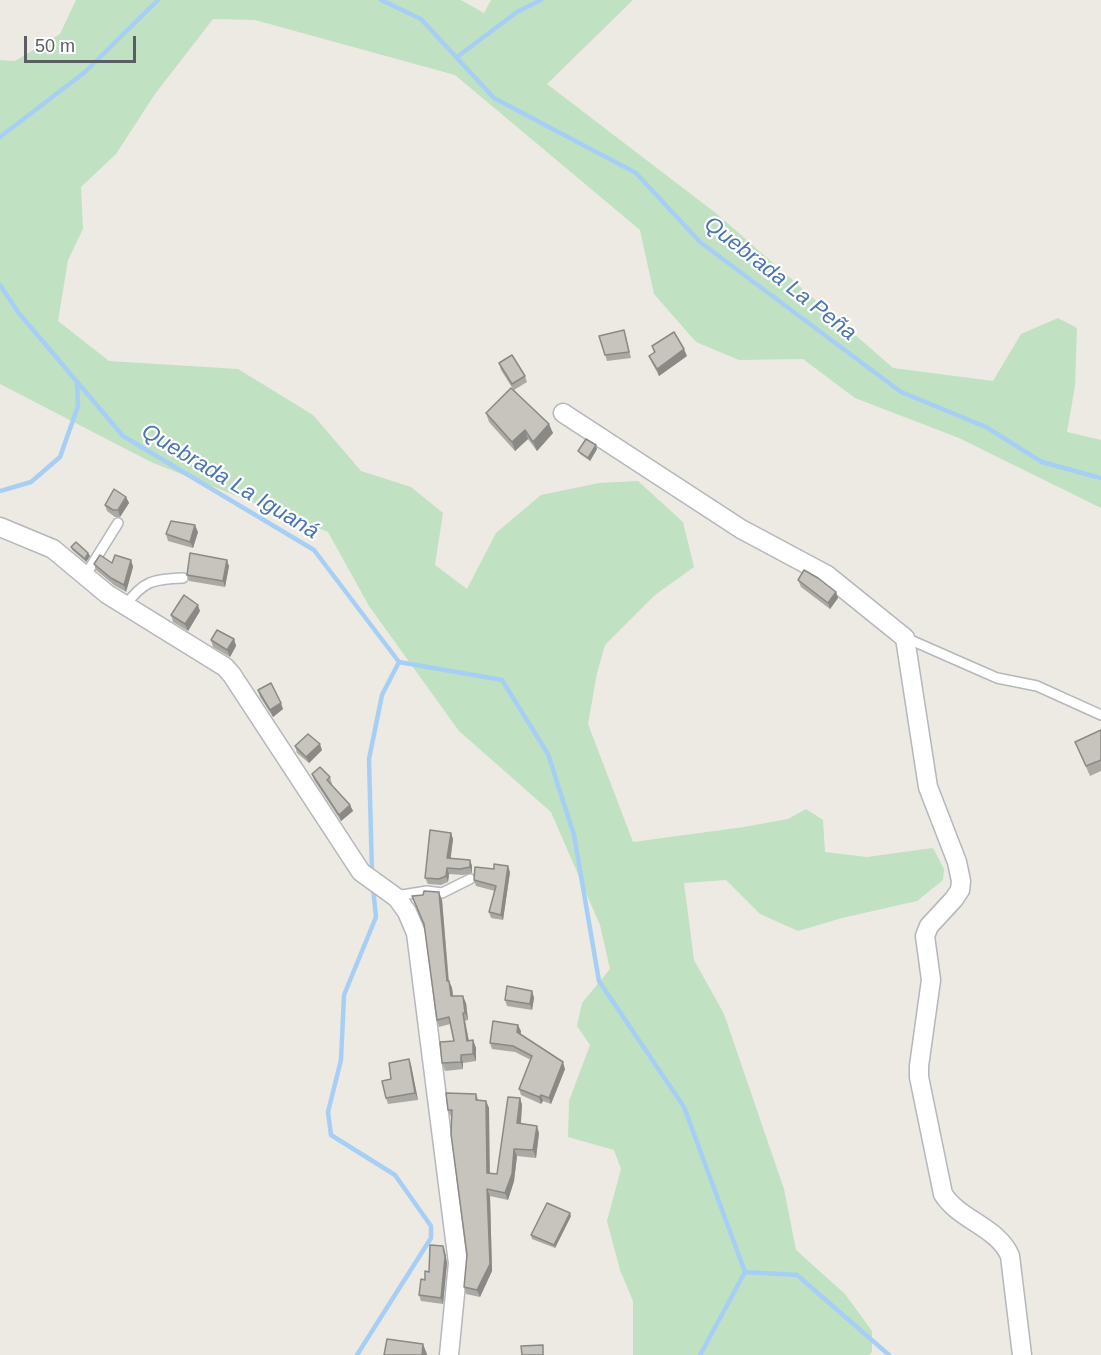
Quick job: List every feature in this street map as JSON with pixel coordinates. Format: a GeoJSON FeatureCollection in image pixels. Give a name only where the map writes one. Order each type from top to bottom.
{"type":"FeatureCollection","features":[{"type":"Feature","properties":{"kind":"street"},"geometry":{"type":"LineString","coordinates":[[562,413],[741,529],[827,576],[906,638],[928,787],[957,862],[961,881],[960,890],[929,926],[925,936],[931,980],[919,1077],[943,1194],[951,1204],[1000,1240],[1010,1256],[1022,1355]]}},
{"type":"Feature","properties":{"kind":"street"},"geometry":{"type":"LineString","coordinates":[[0,526],[53,549],[106,594],[225,668],[232,675],[361,872],[394,896],[407,912],[416,933],[458,1263],[449,1355]]}},
{"type":"Feature","properties":{"kind":"lane"},"geometry":{"type":"LineString","coordinates":[[85,576],[118,523]]}},
{"type":"Feature","properties":{"kind":"lane"},"geometry":{"type":"LineString","coordinates":[[125,606],[136,591],[157,579],[183,578]]}},
{"type":"Feature","properties":{"kind":"lane"},"geometry":{"type":"LineString","coordinates":[[906,638],[997,678],[1037,686],[1101,715]]}},
{"type":"Feature","properties":{"kind":"lane"},"geometry":{"type":"LineString","coordinates":[[394,896],[427,891],[442,893],[470,879]]}},
{"type":"Feature","properties":{"kind":"green space"},"geometry":{"type":"Polygon","coordinates":[[[76,0],[461,0],[484,13],[491,0],[633,0],[547,84],[717,214],[893,368],[993,381],[1021,334],[1058,318],[1077,328],[1075,386],[1067,432],[1101,440],[1101,508],[959,438],[855,398],[803,359],[739,360],[696,342],[654,294],[640,230],[455,75],[255,20],[213,19],[155,94],[116,154],[81,187],[83,229],[68,260],[58,321],[109,361],[238,369],[313,415],[361,471],[411,487],[443,513],[435,565],[467,589],[496,533],[541,495],[599,483],[638,481],[683,522],[694,567],[655,595],[605,645],[597,673],[588,724],[633,842],[788,819],[806,809],[823,820],[825,852],[867,857],[933,848],[944,869],[943,880],[917,901],[842,918],[798,931],[760,914],[726,880],[684,883],[694,960],[724,1014],[784,1189],[796,1250],[845,1294],[872,1331],[872,1352],[869,1355],[633,1355],[633,1301],[620,1270],[607,1221],[621,1169],[614,1150],[568,1137],[569,1101],[590,1045],[577,1026],[582,1003],[610,969],[600,925],[551,812],[459,731],[369,606],[328,532],[151,462],[0,384],[0,60],[15,61],[60,34],[76,0]]]}},
{"type":"Feature","properties":{"kind":"building"},"geometry":{"type":"Polygon","coordinates":[[[624,330],[629,352],[605,355],[599,336],[624,330]]]}},
{"type":"Feature","properties":{"kind":"building"},"geometry":{"type":"Polygon","coordinates":[[[674,332],[684,349],[657,369],[649,356],[655,352],[652,346],[674,332]]]}},
{"type":"Feature","properties":{"kind":"building"},"geometry":{"type":"Polygon","coordinates":[[[512,355],[525,376],[512,384],[499,363],[512,355]]]}},
{"type":"Feature","properties":{"kind":"building"},"geometry":{"type":"Polygon","coordinates":[[[511,388],[549,424],[533,442],[525,430],[512,442],[486,413],[511,388]]]}},
{"type":"Feature","properties":{"kind":"building"},"geometry":{"type":"Polygon","coordinates":[[[586,439],[596,445],[588,458],[578,451],[586,439]]]}},
{"type":"Feature","properties":{"kind":"building"},"geometry":{"type":"Polygon","coordinates":[[[114,489],[126,497],[118,510],[105,505],[114,489]]]}},
{"type":"Feature","properties":{"kind":"building"},"geometry":{"type":"Polygon","coordinates":[[[171,521],[195,525],[190,542],[166,534],[171,521]]]}},
{"type":"Feature","properties":{"kind":"building"},"geometry":{"type":"Polygon","coordinates":[[[76,542],[88,553],[85,559],[71,547],[76,542]]]}},
{"type":"Feature","properties":{"kind":"building"},"geometry":{"type":"Polygon","coordinates":[[[190,553],[227,560],[223,581],[187,575],[190,553]]]}},
{"type":"Feature","properties":{"kind":"building"},"geometry":{"type":"Polygon","coordinates":[[[100,555],[112,563],[115,555],[131,560],[124,585],[94,564],[100,555]]]}},
{"type":"Feature","properties":{"kind":"building"},"geometry":{"type":"Polygon","coordinates":[[[804,570],[836,592],[828,603],[798,580],[804,570]]]}},
{"type":"Feature","properties":{"kind":"building"},"geometry":{"type":"Polygon","coordinates":[[[184,595],[198,605],[185,624],[171,615],[184,595]]]}},
{"type":"Feature","properties":{"kind":"building"},"geometry":{"type":"Polygon","coordinates":[[[217,630],[234,639],[227,650],[211,640],[217,630]]]}},
{"type":"Feature","properties":{"kind":"building"},"geometry":{"type":"Polygon","coordinates":[[[271,683],[281,703],[270,710],[258,690],[271,683]]]}},
{"type":"Feature","properties":{"kind":"building"},"geometry":{"type":"Polygon","coordinates":[[[1101,730],[1101,760],[1086,766],[1075,742],[1101,730]]]}},
{"type":"Feature","properties":{"kind":"building"},"geometry":{"type":"Polygon","coordinates":[[[308,734],[320,744],[306,757],[295,746],[308,734]]]}},
{"type":"Feature","properties":{"kind":"building"},"geometry":{"type":"Polygon","coordinates":[[[320,767],[330,777],[327,780],[350,805],[339,815],[312,774],[320,767]]]}},
{"type":"Feature","properties":{"kind":"building"},"geometry":{"type":"Polygon","coordinates":[[[430,830],[451,833],[447,858],[470,860],[470,867],[447,868],[446,876],[439,879],[425,878],[430,830]]]}},
{"type":"Feature","properties":{"kind":"building"},"geometry":{"type":"Polygon","coordinates":[[[494,864],[508,866],[501,915],[489,912],[496,886],[474,880],[475,867],[494,869],[494,864]]]}},
{"type":"Feature","properties":{"kind":"building"},"geometry":{"type":"Polygon","coordinates":[[[424,891],[439,892],[447,981],[449,981],[451,996],[463,996],[467,1041],[473,1040],[473,1054],[461,1055],[461,1062],[442,1063],[440,1042],[454,1041],[449,1017],[437,1020],[424,924],[412,896],[423,895],[424,891]]]}},
{"type":"Feature","properties":{"kind":"building"},"geometry":{"type":"Polygon","coordinates":[[[507,986],[532,991],[530,1004],[505,1000],[507,986]]]}},
{"type":"Feature","properties":{"kind":"building"},"geometry":{"type":"Polygon","coordinates":[[[493,1021],[518,1025],[517,1032],[563,1062],[549,1098],[541,1095],[539,1097],[519,1089],[532,1056],[513,1046],[490,1043],[493,1021]]]}},
{"type":"Feature","properties":{"kind":"building"},"geometry":{"type":"Polygon","coordinates":[[[409,1059],[415,1093],[386,1098],[382,1081],[391,1079],[389,1063],[409,1059]]]}},
{"type":"Feature","properties":{"kind":"building"},"geometry":{"type":"Polygon","coordinates":[[[446,1093],[476,1094],[476,1100],[486,1101],[487,1173],[497,1174],[508,1097],[520,1098],[517,1123],[537,1126],[533,1150],[514,1149],[512,1174],[505,1193],[487,1189],[490,1264],[477,1290],[464,1287],[467,1255],[451,1134],[452,1110],[448,1110],[446,1093]]]}},
{"type":"Feature","properties":{"kind":"building"},"geometry":{"type":"Polygon","coordinates":[[[547,1203],[570,1213],[554,1245],[531,1235],[547,1203]]]}},
{"type":"Feature","properties":{"kind":"building"},"geometry":{"type":"Polygon","coordinates":[[[430,1245],[443,1246],[445,1257],[441,1298],[419,1295],[421,1279],[425,1280],[425,1271],[429,1272],[430,1245]]]}},
{"type":"Feature","properties":{"kind":"building"},"geometry":{"type":"Polygon","coordinates":[[[387,1339],[423,1344],[422,1355],[384,1355],[387,1339]]]}},
{"type":"Feature","properties":{"kind":"building"},"geometry":{"type":"Polygon","coordinates":[[[543,1345],[543,1355],[522,1355],[521,1346],[543,1345]]]}},
{"type":"Feature","properties":{"kind":"waterway","name":"Quebrada La Peña"},"geometry":{"type":"LineString","coordinates":[[0,137],[85,72],[158,0]]}},
{"type":"Feature","properties":{"kind":"waterway","name":"Quebrada La Peña"},"geometry":{"type":"LineString","coordinates":[[381,0],[421,19],[494,98],[636,173],[700,242],[901,392],[986,427],[1042,462],[1101,478]]}},
{"type":"Feature","properties":{"kind":"waterway"},"geometry":{"type":"LineString","coordinates":[[457,57],[517,12],[541,0]]}},
{"type":"Feature","properties":{"kind":"waterway","name":"Quebrada La Iguaná"},"geometry":{"type":"LineString","coordinates":[[0,285],[18,312],[123,436],[314,550],[399,662],[502,680],[548,754],[574,835],[599,981],[684,1107],[745,1272],[797,1275],[889,1355]]}},
{"type":"Feature","properties":{"kind":"waterway"},"geometry":{"type":"LineString","coordinates":[[0,491],[31,482],[60,457],[78,406],[77,383]]}},
{"type":"Feature","properties":{"kind":"waterway"},"geometry":{"type":"LineString","coordinates":[[372,874],[369,759],[382,695],[399,662]]}},
{"type":"Feature","properties":{"kind":"waterway"},"geometry":{"type":"LineString","coordinates":[[357,1355],[431,1238],[431,1226],[395,1175],[331,1135],[328,1112],[341,1060],[344,995],[376,917],[373,888]]}},
{"type":"Feature","properties":{"kind":"waterway"},"geometry":{"type":"LineString","coordinates":[[700,1355],[745,1272]]}}]}
